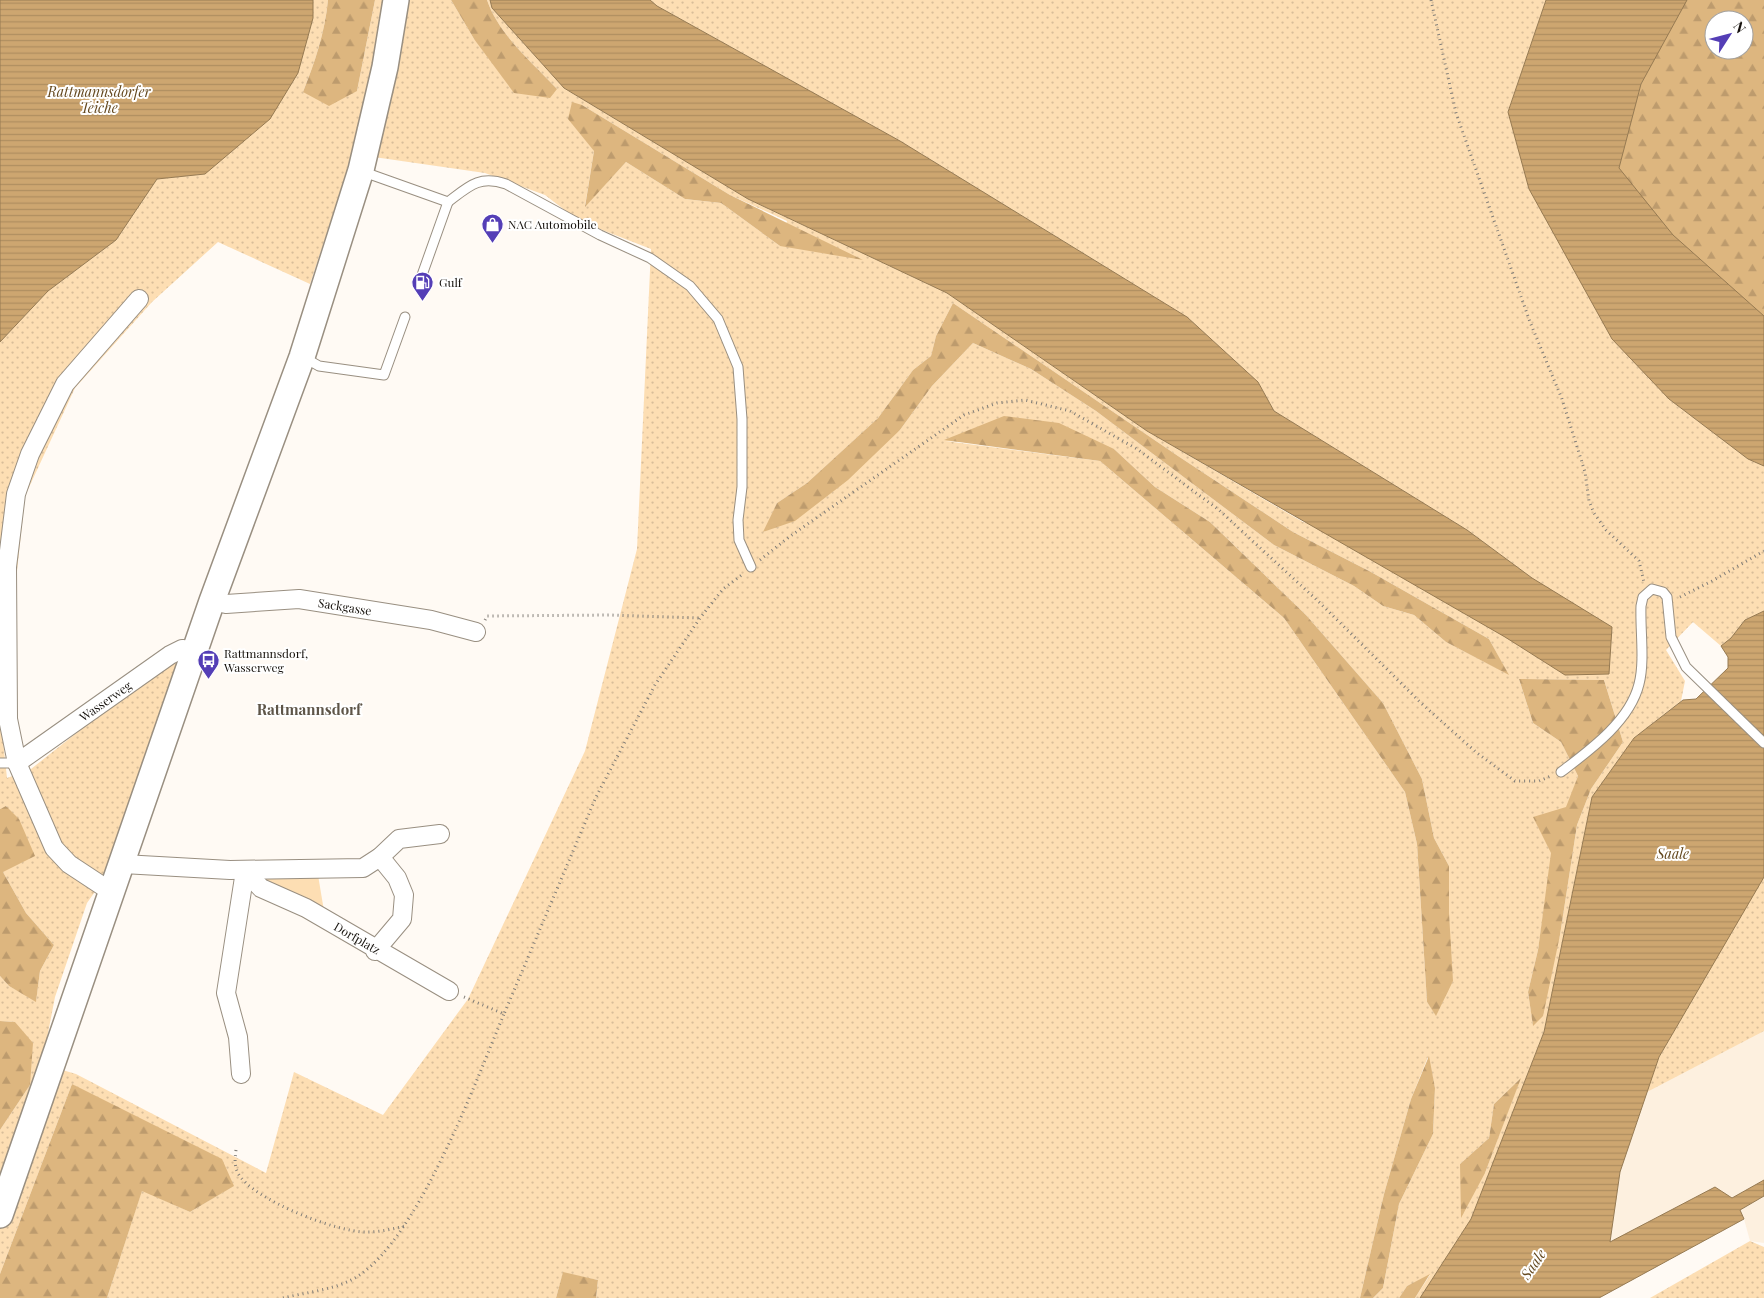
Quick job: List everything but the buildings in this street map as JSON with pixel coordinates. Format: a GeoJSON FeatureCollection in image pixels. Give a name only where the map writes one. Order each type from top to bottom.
{"type":"FeatureCollection","features":[{"type":"Feature","properties":{"kind":"main road"},"geometry":{"type":"LineString","coordinates":[[0,1215],[123,864],[154,765],[302,357],[360,170],[386,67],[396,0]]}},
{"type":"Feature","properties":{"kind":"street"},"geometry":{"type":"LineString","coordinates":[[113,893],[69,864],[54,848],[9,763],[7,567],[16,494],[30,454],[65,384],[139,299]]}},
{"type":"Feature","properties":{"kind":"street","name":"Sackgasse"},"geometry":{"type":"LineString","coordinates":[[212,601],[226,604],[299,599],[431,620],[476,632]]}},
{"type":"Feature","properties":{"kind":"street","name":"Wasserweg"},"geometry":{"type":"LineString","coordinates":[[9,763],[170,655],[182,650],[195,651]]}},
{"type":"Feature","properties":{"kind":"street"},"geometry":{"type":"LineString","coordinates":[[123,864],[245,870],[363,868],[380,857],[399,840],[440,834]]}},
{"type":"Feature","properties":{"kind":"street","name":"Dorfplatz"},"geometry":{"type":"LineString","coordinates":[[245,870],[261,888],[306,908],[375,950],[402,919],[404,895],[397,878],[380,857]]}},
{"type":"Feature","properties":{"kind":"street"},"geometry":{"type":"LineString","coordinates":[[241,1074],[238,1036],[226,993],[245,870]]}},
{"type":"Feature","properties":{"kind":"street"},"geometry":{"type":"LineString","coordinates":[[375,950],[449,991]]}},
{"type":"Feature","properties":{"kind":"lane"},"geometry":{"type":"LineString","coordinates":[[360,170],[448,202]]}},
{"type":"Feature","properties":{"kind":"lane"},"geometry":{"type":"LineString","coordinates":[[422,275],[448,202],[475,182],[496,180],[600,235],[650,258],[690,286],[718,319],[738,367],[742,448],[742,487],[738,520],[739,540],[751,567]]}},
{"type":"Feature","properties":{"kind":"lane"},"geometry":{"type":"LineString","coordinates":[[302,357],[319,366],[384,375],[406,317]]}},
{"type":"Feature","properties":{"kind":"lane"},"geometry":{"type":"LineString","coordinates":[[1561,772],[1602,741],[1625,713],[1639,684],[1641,606],[1643,596],[1652,589],[1663,592],[1668,602],[1671,637],[1686,667],[1764,743]]}},
{"type":"Feature","properties":{"kind":"path"},"geometry":{"type":"LineString","coordinates":[[1431,0],[1456,114],[1530,322],[1562,398],[1585,472],[1589,501],[1594,513],[1606,530],[1638,560],[1647,592]]}},
{"type":"Feature","properties":{"kind":"path"},"geometry":{"type":"LineString","coordinates":[[283,1298],[350,1281],[376,1260],[406,1226],[445,1151],[596,796],[655,685],[700,618],[724,589],[789,537],[964,415],[996,402],[1026,400],[1070,411],[1137,450],[1219,510],[1319,602],[1421,703],[1477,753],[1514,781],[1539,781],[1561,772]]}},
{"type":"Feature","properties":{"kind":"path"},"geometry":{"type":"LineString","coordinates":[[1668,602],[1712,582],[1764,551]]}},
{"type":"Feature","properties":{"kind":"path"},"geometry":{"type":"LineString","coordinates":[[476,632],[487,616],[609,615],[700,618]]}},
{"type":"Feature","properties":{"kind":"path"},"geometry":{"type":"LineString","coordinates":[[449,991],[504,1014]]}},
{"type":"Feature","properties":{"kind":"path"},"geometry":{"type":"LineString","coordinates":[[236,1150],[235,1164],[239,1174],[250,1188],[311,1219],[340,1228],[367,1232],[406,1226]]}},
{"type":"Feature","properties":{"kind":"shaded area"},"geometry":{"type":"Polygon","coordinates":[[[313,0],[328,0],[325,24],[319,47],[303,92],[357,91],[375,0],[451,0],[474,39],[557,89],[499,25],[487,0],[490,0],[492,8],[564,88],[748,199],[947,293],[1147,431],[1303,522],[1532,578],[1467,530],[1274,411],[1258,382],[1187,317],[900,141],[657,6],[650,0],[1546,0],[1508,112],[1669,399],[1748,459],[1764,466],[1764,611],[1745,620],[1731,638],[1721,646],[1693,622],[1666,650],[1685,681],[1681,701],[1634,738],[1592,797],[1544,1032],[1471,1219],[1420,1298],[1415,1298],[1430,1275],[1407,1286],[1399,1298],[1373,1298],[1383,1288],[1399,1204],[1433,1134],[1435,1088],[1428,1057],[1411,1099],[1384,1194],[1360,1298],[596,1298],[598,1280],[563,1273],[556,1298],[107,1298],[142,1190],[190,1212],[233,1186],[72,1084],[0,1274],[0,1130],[30,1085],[15,1022],[0,1021],[0,976],[9,986],[36,1001],[40,971],[54,945],[26,913],[3,872],[7,806],[0,809],[0,342],[48,291],[116,240],[157,179],[205,174],[313,18],[313,0]],[[582,105],[594,151],[585,206],[626,162],[685,199],[721,203],[780,246],[787,221],[730,195],[582,105]],[[353,154],[310,284],[218,242],[152,302],[75,388],[25,496],[1,722],[7,778],[31,769],[146,678],[177,659],[183,661],[111,869],[87,903],[55,997],[42,1064],[76,1074],[266,1173],[294,1072],[383,1115],[468,999],[585,751],[637,549],[651,249],[579,221],[545,195],[485,173],[353,154]],[[953,303],[936,336],[931,356],[913,370],[878,418],[807,483],[777,503],[764,532],[900,430],[932,386],[973,343],[1031,369],[1096,411],[1274,545],[1354,586],[1383,606],[1414,615],[1446,642],[1508,674],[1489,639],[1371,572],[1293,532],[953,303]],[[945,441],[1100,461],[1284,618],[1405,792],[1417,844],[1427,1002],[1436,1015],[1449,913],[1449,866],[1434,838],[1422,779],[1383,703],[1306,615],[1210,522],[1155,487],[1114,449],[945,441]],[[1519,679],[1533,723],[1561,742],[1578,776],[1552,853],[1538,950],[1528,992],[1533,1025],[1560,935],[1577,825],[1591,789],[1623,742],[1604,680],[1519,679]],[[1520,1079],[1494,1104],[1489,1138],[1460,1164],[1485,1173],[1520,1079]]]}},
{"type":"Feature","properties":{"kind":"shaded area"},"geometry":{"type":"Polygon","coordinates":[[[1764,874],[1764,1031],[1645,1093],[1658,1059],[1764,874]]]}},
{"type":"Feature","properties":{"kind":"shaded area"},"geometry":{"type":"Polygon","coordinates":[[[318,875],[325,917],[260,883],[262,876],[318,875]]]}},
{"type":"Feature","properties":{"kind":"shaded area"},"geometry":{"type":"Polygon","coordinates":[[[1764,1030],[1764,1180],[1732,1198],[1610,1243],[1620,1172],[1648,1089],[1764,1030]]]}},
{"type":"Feature","properties":{"kind":"shaded area"},"geometry":{"type":"Polygon","coordinates":[[[1764,1196],[1764,1243],[1750,1241],[1740,1210],[1764,1196]]]}},
{"type":"Feature","properties":{"kind":"shaded area"},"geometry":{"type":"Polygon","coordinates":[[[1750,1241],[1764,1247],[1764,1298],[1650,1298],[1750,1241]]]}},
{"type":"Feature","properties":{"kind":"green space"},"geometry":{"type":"Polygon","coordinates":[[[328,0],[375,0],[357,91],[329,106],[303,92],[319,47],[325,24],[328,0]]]}},
{"type":"Feature","properties":{"kind":"green space"},"geometry":{"type":"Polygon","coordinates":[[[451,0],[487,0],[499,25],[557,89],[550,98],[514,93],[474,39],[451,0]]]}},
{"type":"Feature","properties":{"kind":"green space"},"geometry":{"type":"Polygon","coordinates":[[[1678,0],[1764,0],[1764,325],[1608,176],[1641,84],[1678,0]]]}},
{"type":"Feature","properties":{"kind":"green space"},"geometry":{"type":"Polygon","coordinates":[[[572,102],[582,105],[730,195],[863,260],[780,246],[721,203],[685,199],[626,162],[585,207],[594,151],[568,119],[572,102]]]}},
{"type":"Feature","properties":{"kind":"green space"},"geometry":{"type":"Polygon","coordinates":[[[953,303],[1293,532],[1371,572],[1489,639],[1509,675],[1446,642],[1414,615],[1383,606],[1354,586],[1274,545],[1096,411],[1031,369],[973,343],[932,386],[900,430],[848,480],[795,521],[763,532],[777,503],[807,483],[878,418],[913,370],[931,356],[936,336],[953,303]]]}},
{"type":"Feature","properties":{"kind":"green space"},"geometry":{"type":"Polygon","coordinates":[[[1004,416],[1059,423],[1114,449],[1155,487],[1210,522],[1306,615],[1383,703],[1422,779],[1434,838],[1449,866],[1449,913],[1453,981],[1436,1016],[1427,1002],[1417,844],[1405,792],[1284,618],[1100,461],[944,440],[1004,416]]]}},
{"type":"Feature","properties":{"kind":"green space"},"geometry":{"type":"Polygon","coordinates":[[[1519,679],[1604,680],[1623,742],[1591,789],[1577,825],[1560,935],[1543,1016],[1533,1026],[1528,992],[1538,950],[1551,853],[1533,817],[1566,807],[1578,776],[1561,742],[1533,723],[1519,679]]]}},
{"type":"Feature","properties":{"kind":"green space"},"geometry":{"type":"Polygon","coordinates":[[[6,806],[19,819],[35,856],[3,872],[26,913],[54,945],[40,971],[36,1002],[9,986],[0,976],[0,809],[6,806]]]}},
{"type":"Feature","properties":{"kind":"green space"},"geometry":{"type":"Polygon","coordinates":[[[0,1021],[15,1022],[33,1043],[30,1085],[0,1130],[0,1021]]]}},
{"type":"Feature","properties":{"kind":"green space"},"geometry":{"type":"Polygon","coordinates":[[[1429,1056],[1435,1088],[1433,1134],[1399,1204],[1383,1288],[1373,1298],[1360,1298],[1384,1194],[1411,1099],[1429,1056]]]}},
{"type":"Feature","properties":{"kind":"green space"},"geometry":{"type":"Polygon","coordinates":[[[1521,1078],[1485,1173],[1461,1218],[1460,1164],[1489,1138],[1494,1104],[1521,1078]]]}},
{"type":"Feature","properties":{"kind":"green space"},"geometry":{"type":"Polygon","coordinates":[[[72,1084],[222,1159],[234,1186],[190,1212],[142,1191],[107,1298],[0,1298],[0,1274],[72,1084]]]}},
{"type":"Feature","properties":{"kind":"green space"},"geometry":{"type":"Polygon","coordinates":[[[563,1272],[598,1280],[596,1298],[556,1298],[563,1272]]]}},
{"type":"Feature","properties":{"kind":"green space"},"geometry":{"type":"Polygon","coordinates":[[[1430,1274],[1415,1298],[1399,1298],[1407,1286],[1430,1274]]]}},
{"type":"Feature","properties":{"kind":"water","name":"Rattmannsdorfer Teiche"},"geometry":{"type":"Polygon","coordinates":[[[0,0],[313,0],[313,18],[298,73],[270,119],[205,174],[157,179],[116,240],[48,291],[0,342],[0,0]]]}},
{"type":"Feature","properties":{"kind":"water"},"geometry":{"type":"Polygon","coordinates":[[[490,0],[650,0],[657,6],[900,141],[1187,317],[1258,382],[1274,411],[1467,530],[1532,578],[1612,627],[1609,674],[1565,675],[1505,637],[1147,431],[947,293],[748,199],[564,88],[492,8],[490,0]]]}},
{"type":"Feature","properties":{"kind":"water"},"geometry":{"type":"Polygon","coordinates":[[[1546,0],[1687,0],[1641,84],[1619,168],[1673,235],[1764,316],[1764,466],[1748,459],[1669,399],[1612,339],[1529,189],[1508,112],[1546,0]]]}},
{"type":"Feature","properties":{"kind":"water","name":"Saale"},"geometry":{"type":"Polygon","coordinates":[[[1764,611],[1764,877],[1659,1057],[1620,1172],[1610,1242],[1715,1187],[1732,1198],[1764,1180],[1764,1196],[1740,1210],[1744,1219],[1599,1298],[1420,1298],[1471,1219],[1544,1032],[1592,797],[1634,738],[1683,700],[1696,699],[1728,668],[1728,657],[1721,646],[1731,638],[1745,620],[1764,611]]]}},
{"type":"Feature","properties":{"kind":"place","name":"NAC Automobile"},"geometry":{"type":"Point","coordinates":[492,243]}},
{"type":"Feature","properties":{"kind":"place","name":"Gulf"},"geometry":{"type":"Point","coordinates":[423,301]}},
{"type":"Feature","properties":{"kind":"place","name":"Rattmannsdorf, Wasserweg"},"geometry":{"type":"Point","coordinates":[208,679]}},
{"type":"Feature","properties":{"kind":"district","name":"Rattmannsdorf"},"geometry":{"type":"Point","coordinates":[309,709]}}]}
